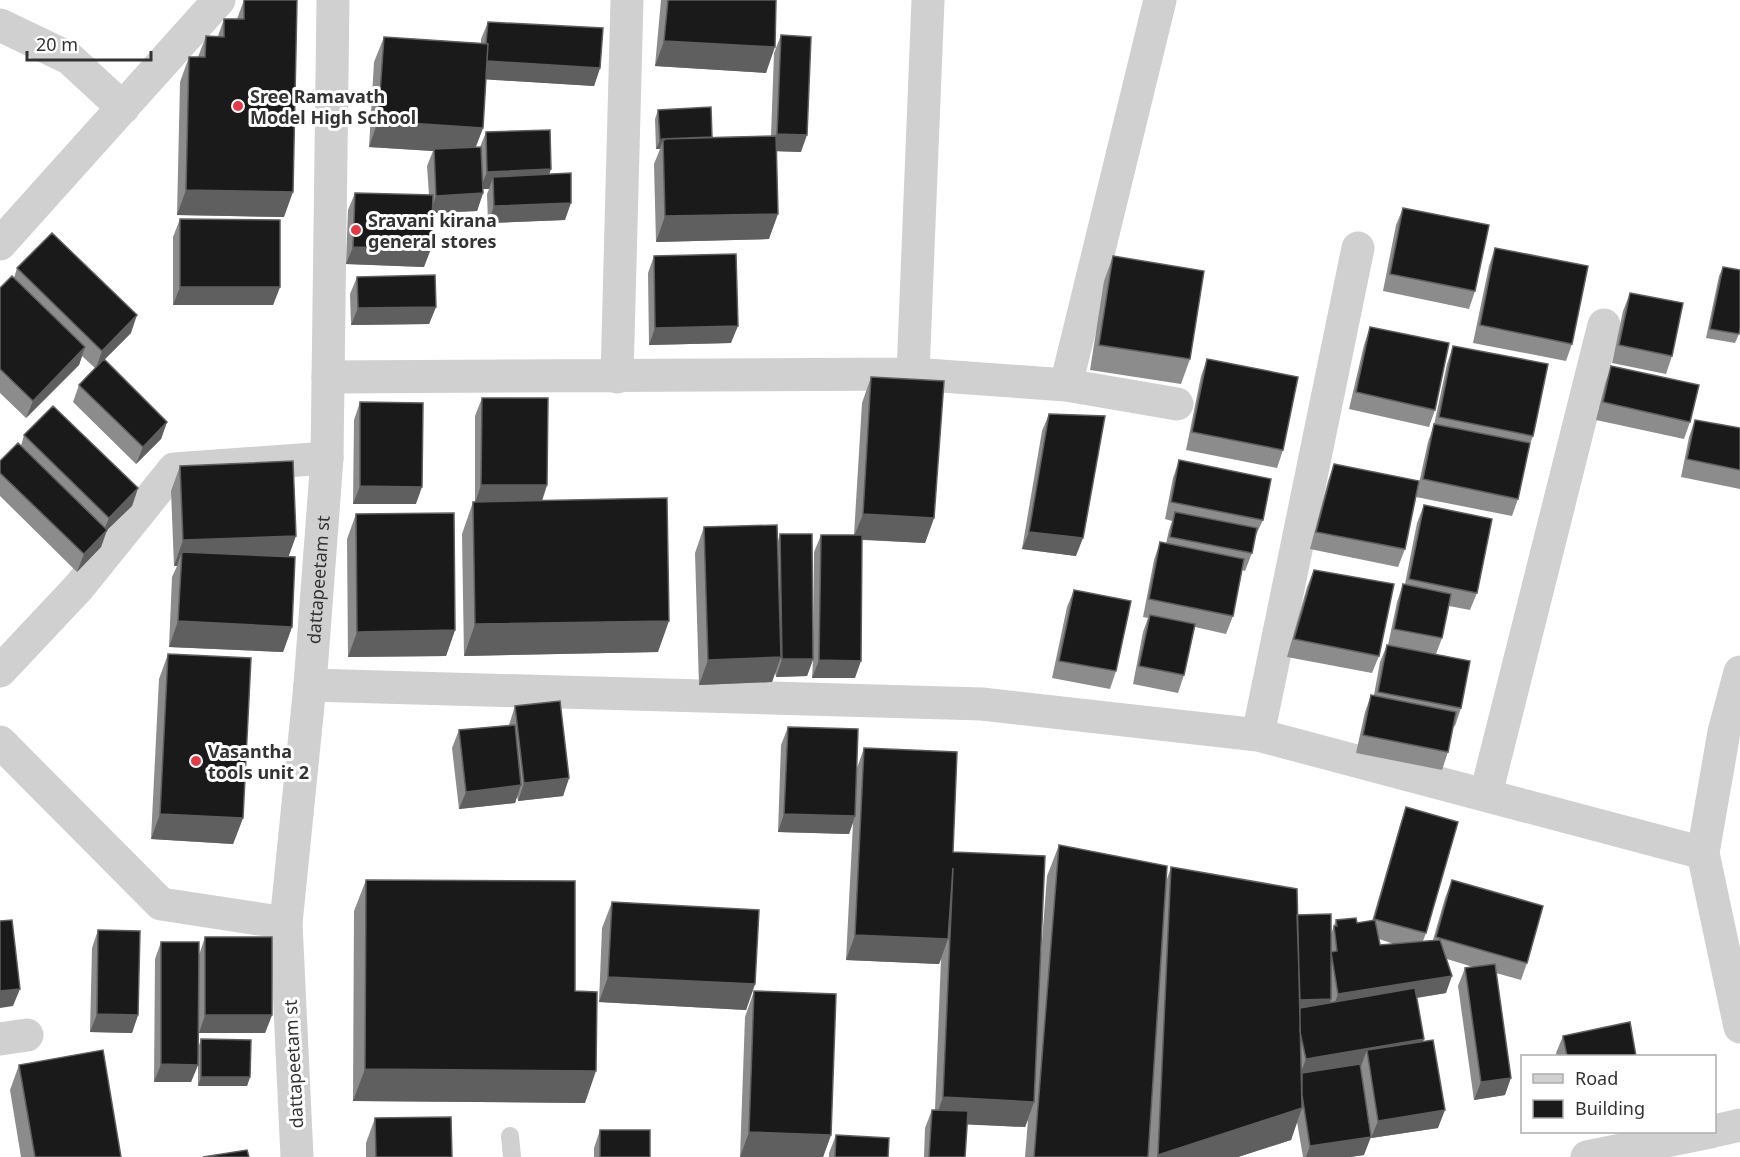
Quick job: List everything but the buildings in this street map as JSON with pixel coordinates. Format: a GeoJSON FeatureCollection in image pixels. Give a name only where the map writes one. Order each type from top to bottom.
{"type":"FeatureCollection","features":[{"type":"Feature","properties":{"kind":"street"},"geometry":{"type":"LineString","coordinates":[[0,244],[219,0]]}},
{"type":"Feature","properties":{"kind":"street","name":"dattapeetam st"},"geometry":{"type":"LineString","coordinates":[[297,1157],[286,923],[310,685],[327,458],[333,0]]}},
{"type":"Feature","properties":{"kind":"street"},"geometry":{"type":"LineString","coordinates":[[617,377],[627,0]]}},
{"type":"Feature","properties":{"kind":"street"},"geometry":{"type":"LineString","coordinates":[[913,374],[928,0]]}},
{"type":"Feature","properties":{"kind":"street"},"geometry":{"type":"LineString","coordinates":[[1066,385],[1160,0]]}},
{"type":"Feature","properties":{"kind":"street"},"geometry":{"type":"LineString","coordinates":[[0,25],[69,58],[123,108]]}},
{"type":"Feature","properties":{"kind":"street"},"geometry":{"type":"LineString","coordinates":[[1258,735],[1358,248]]}},
{"type":"Feature","properties":{"kind":"street"},"geometry":{"type":"LineString","coordinates":[[1486,794],[1604,325]]}},
{"type":"Feature","properties":{"kind":"street"},"geometry":{"type":"LineString","coordinates":[[328,377],[913,374],[1066,385],[1177,404]]}},
{"type":"Feature","properties":{"kind":"street"},"geometry":{"type":"LineString","coordinates":[[0,671],[79,587],[174,470],[327,458]]}},
{"type":"Feature","properties":{"kind":"street"},"geometry":{"type":"LineString","coordinates":[[1740,672],[1724,732],[1703,853],[1740,1027]]}},
{"type":"Feature","properties":{"kind":"street"},"geometry":{"type":"LineString","coordinates":[[310,685],[982,704],[1258,735],[1703,853]]}},
{"type":"Feature","properties":{"kind":"street"},"geometry":{"type":"LineString","coordinates":[[0,742],[161,904],[286,923]]}},
{"type":"Feature","properties":{"kind":"street"},"geometry":{"type":"LineString","coordinates":[[1716,1130],[1740,1125]]}},
{"type":"Feature","properties":{"kind":"street"},"geometry":{"type":"LineString","coordinates":[[1587,1157],[1702,1133]]}},
{"type":"Feature","properties":{"kind":"lane"},"geometry":{"type":"LineString","coordinates":[[510,1136],[512,1157]]}},
{"type":"Feature","properties":{"kind":"place","name":"Sree Ramavath Model High School"},"geometry":{"type":"Point","coordinates":[238,106]}},
{"type":"Feature","properties":{"kind":"place","name":"Sravani kirana general stores"},"geometry":{"type":"Point","coordinates":[356,230]}},
{"type":"Feature","properties":{"kind":"place","name":"Vasantha tools unit 2"},"geometry":{"type":"Point","coordinates":[196,761]}}]}
